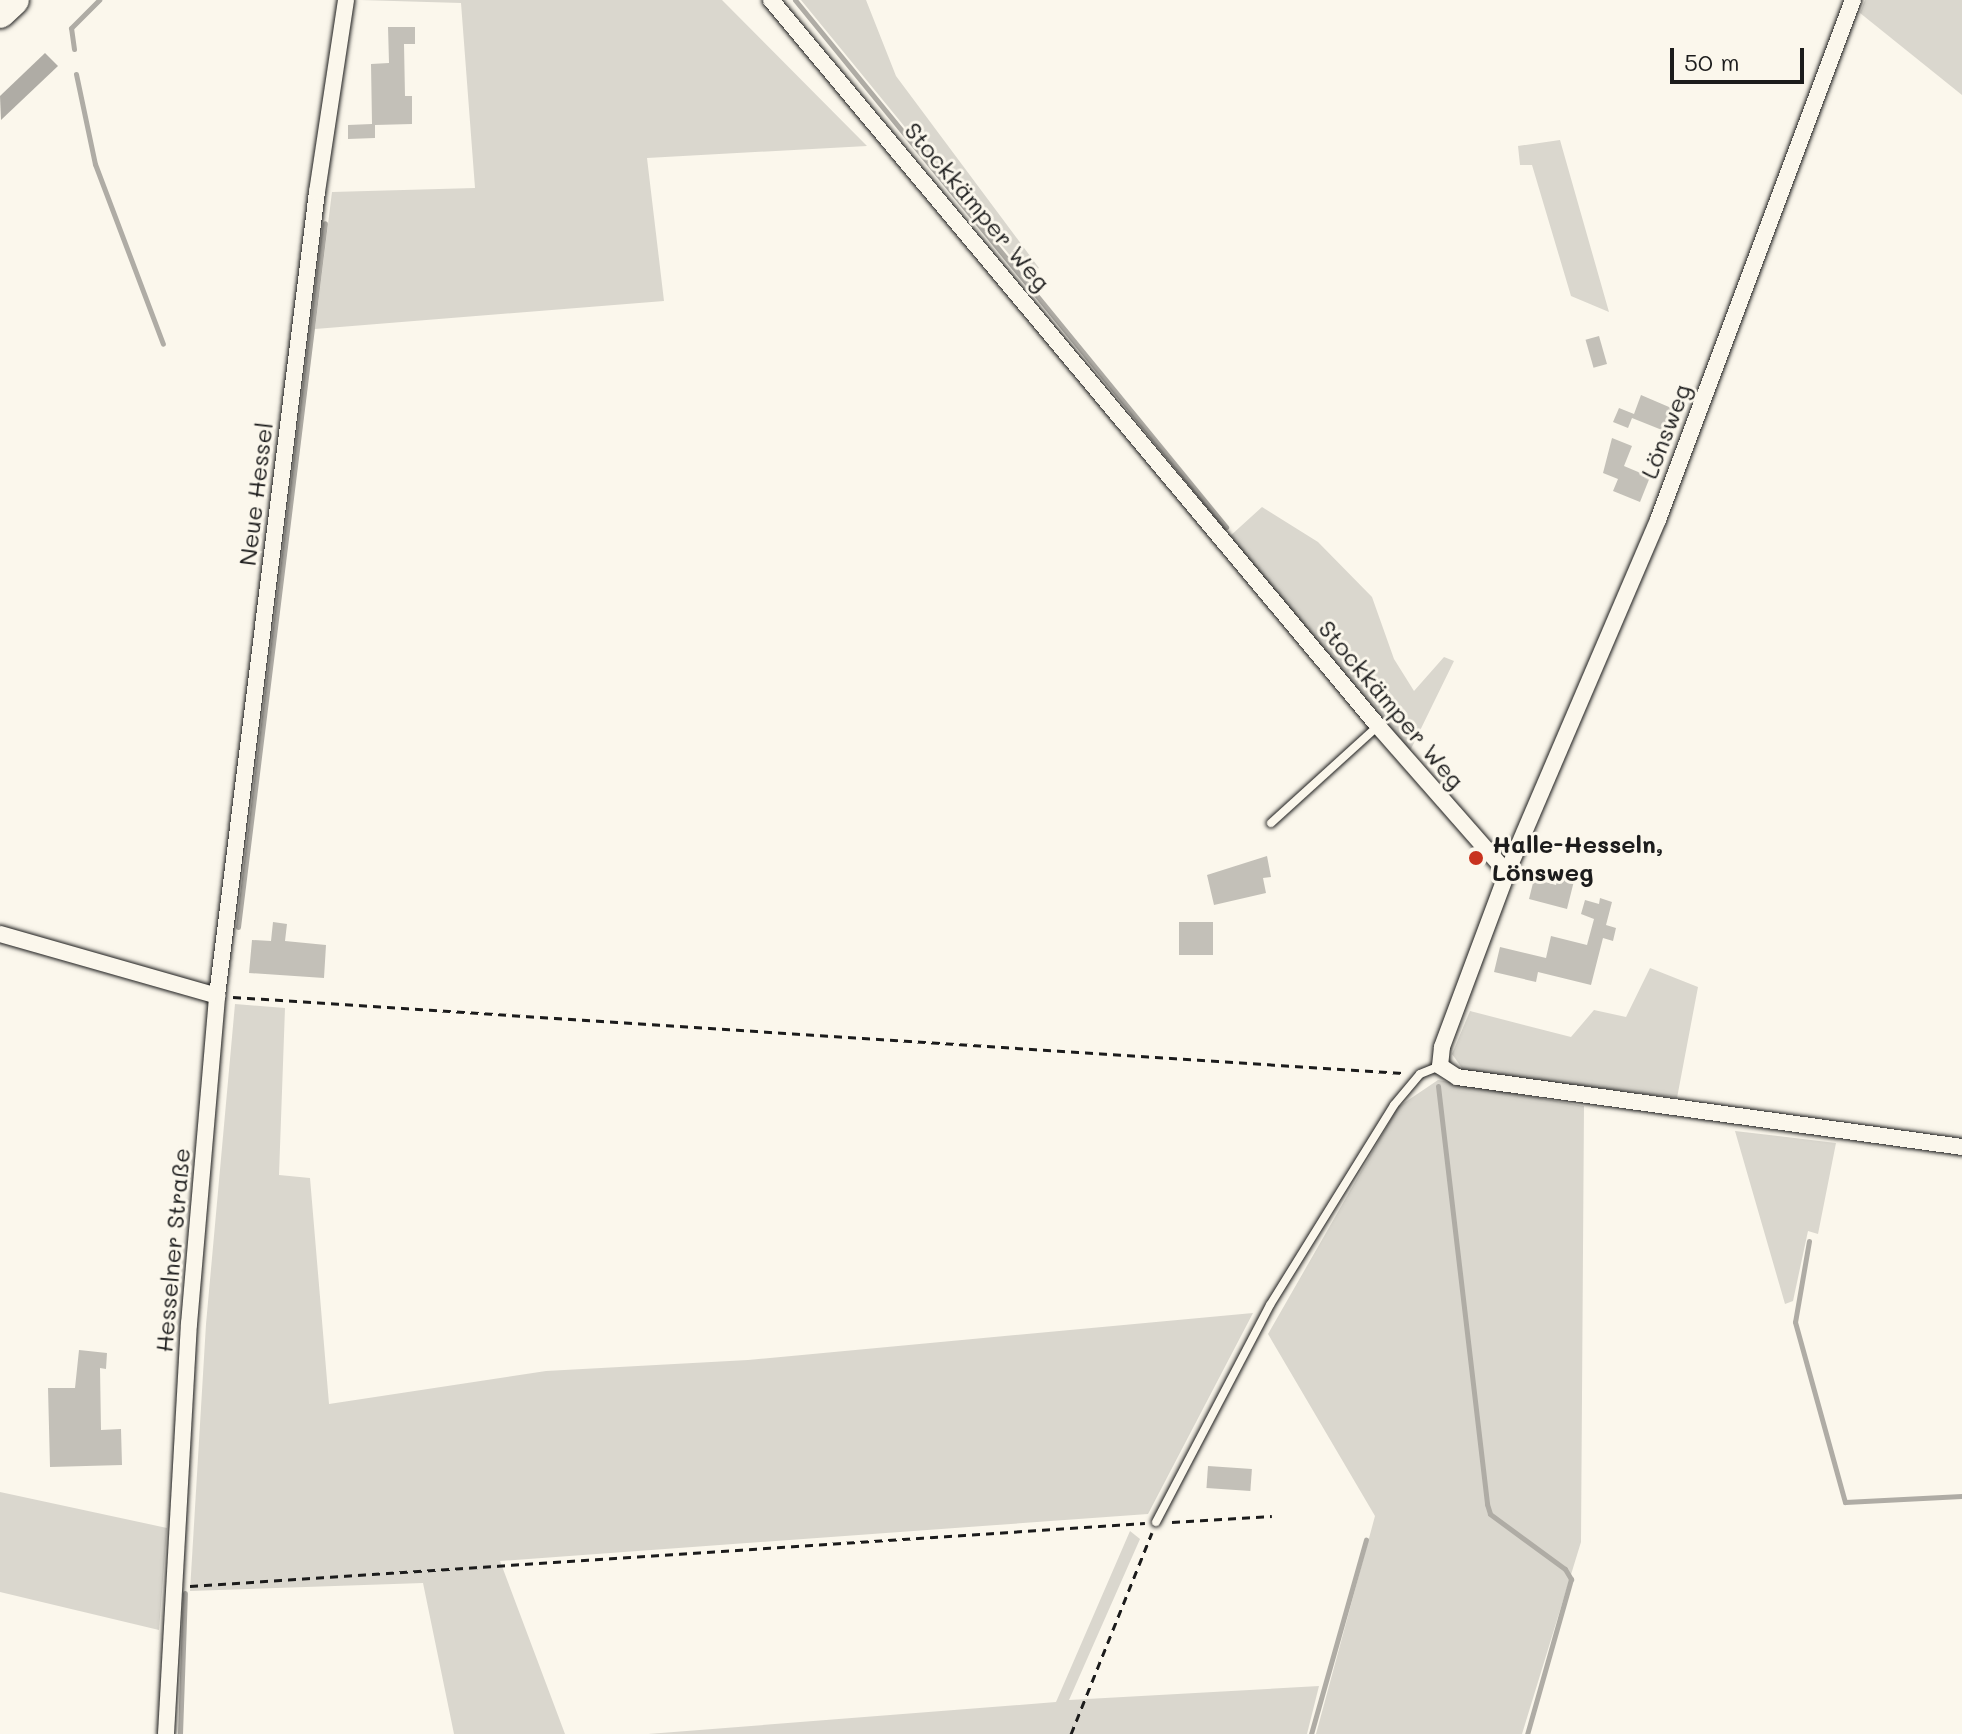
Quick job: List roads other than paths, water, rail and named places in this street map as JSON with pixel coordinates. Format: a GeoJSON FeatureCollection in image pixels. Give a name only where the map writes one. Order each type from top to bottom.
{"type":"FeatureCollection","features":[{"type":"Feature","properties":{"kind":"highway"},"geometry":{"type":"LineString","coordinates":[[0,13],[14,0]]}},
{"type":"Feature","properties":{"kind":"street","name":"Neue Hessel"},"geometry":{"type":"LineString","coordinates":[[217,996],[317,192],[346,0]]}},
{"type":"Feature","properties":{"kind":"street","name":"Stockkämper Weg"},"geometry":{"type":"LineString","coordinates":[[771,0],[1378,726],[1507,873]]}},
{"type":"Feature","properties":{"kind":"street","name":"Lönsweg"},"geometry":{"type":"LineString","coordinates":[[1507,873],[1658,520],[1853,0]]}},
{"type":"Feature","properties":{"kind":"street"},"geometry":{"type":"LineString","coordinates":[[1507,873],[1442,1047],[1440,1066],[1472,1079],[1962,1147]]}},
{"type":"Feature","properties":{"kind":"street"},"geometry":{"type":"LineString","coordinates":[[0,934],[217,996]]}},
{"type":"Feature","properties":{"kind":"street","name":"Hesselner Straße"},"geometry":{"type":"LineString","coordinates":[[166,1734],[189,1324],[217,996]]}},
{"type":"Feature","properties":{"kind":"lane"},"geometry":{"type":"LineString","coordinates":[[1271,823],[1378,726]]}},
{"type":"Feature","properties":{"kind":"lane"},"geometry":{"type":"LineString","coordinates":[[1156,1522],[1270,1305],[1394,1105],[1420,1074],[1440,1066]]}},
{"type":"Feature","properties":{"kind":"waterway"},"geometry":{"type":"LineString","coordinates":[[74,49],[71,28],[99,0]]}},
{"type":"Feature","properties":{"kind":"waterway"},"geometry":{"type":"LineString","coordinates":[[795,0],[1226,527]]}},
{"type":"Feature","properties":{"kind":"waterway"},"geometry":{"type":"LineString","coordinates":[[76,74],[95,164],[163,344]]}},
{"type":"Feature","properties":{"kind":"waterway"},"geometry":{"type":"LineString","coordinates":[[238,927],[325,223]]}},
{"type":"Feature","properties":{"kind":"waterway"},"geometry":{"type":"LineString","coordinates":[[1438,1086],[1487,1504],[1490,1514],[1565,1569],[1571,1579],[1527,1734]]}},
{"type":"Feature","properties":{"kind":"waterway"},"geometry":{"type":"LineString","coordinates":[[1809,1241],[1795,1322],[1845,1502],[1962,1496]]}},
{"type":"Feature","properties":{"kind":"waterway"},"geometry":{"type":"LineString","coordinates":[[1311,1734],[1366,1540]]}},
{"type":"Feature","properties":{"kind":"waterway"},"geometry":{"type":"LineString","coordinates":[[180,1734],[185,1593]]}},
{"type":"Feature","properties":{"kind":"place","name":"Halle-Hesseln, Lönsweg"},"geometry":{"type":"Point","coordinates":[1476,858]}}]}
